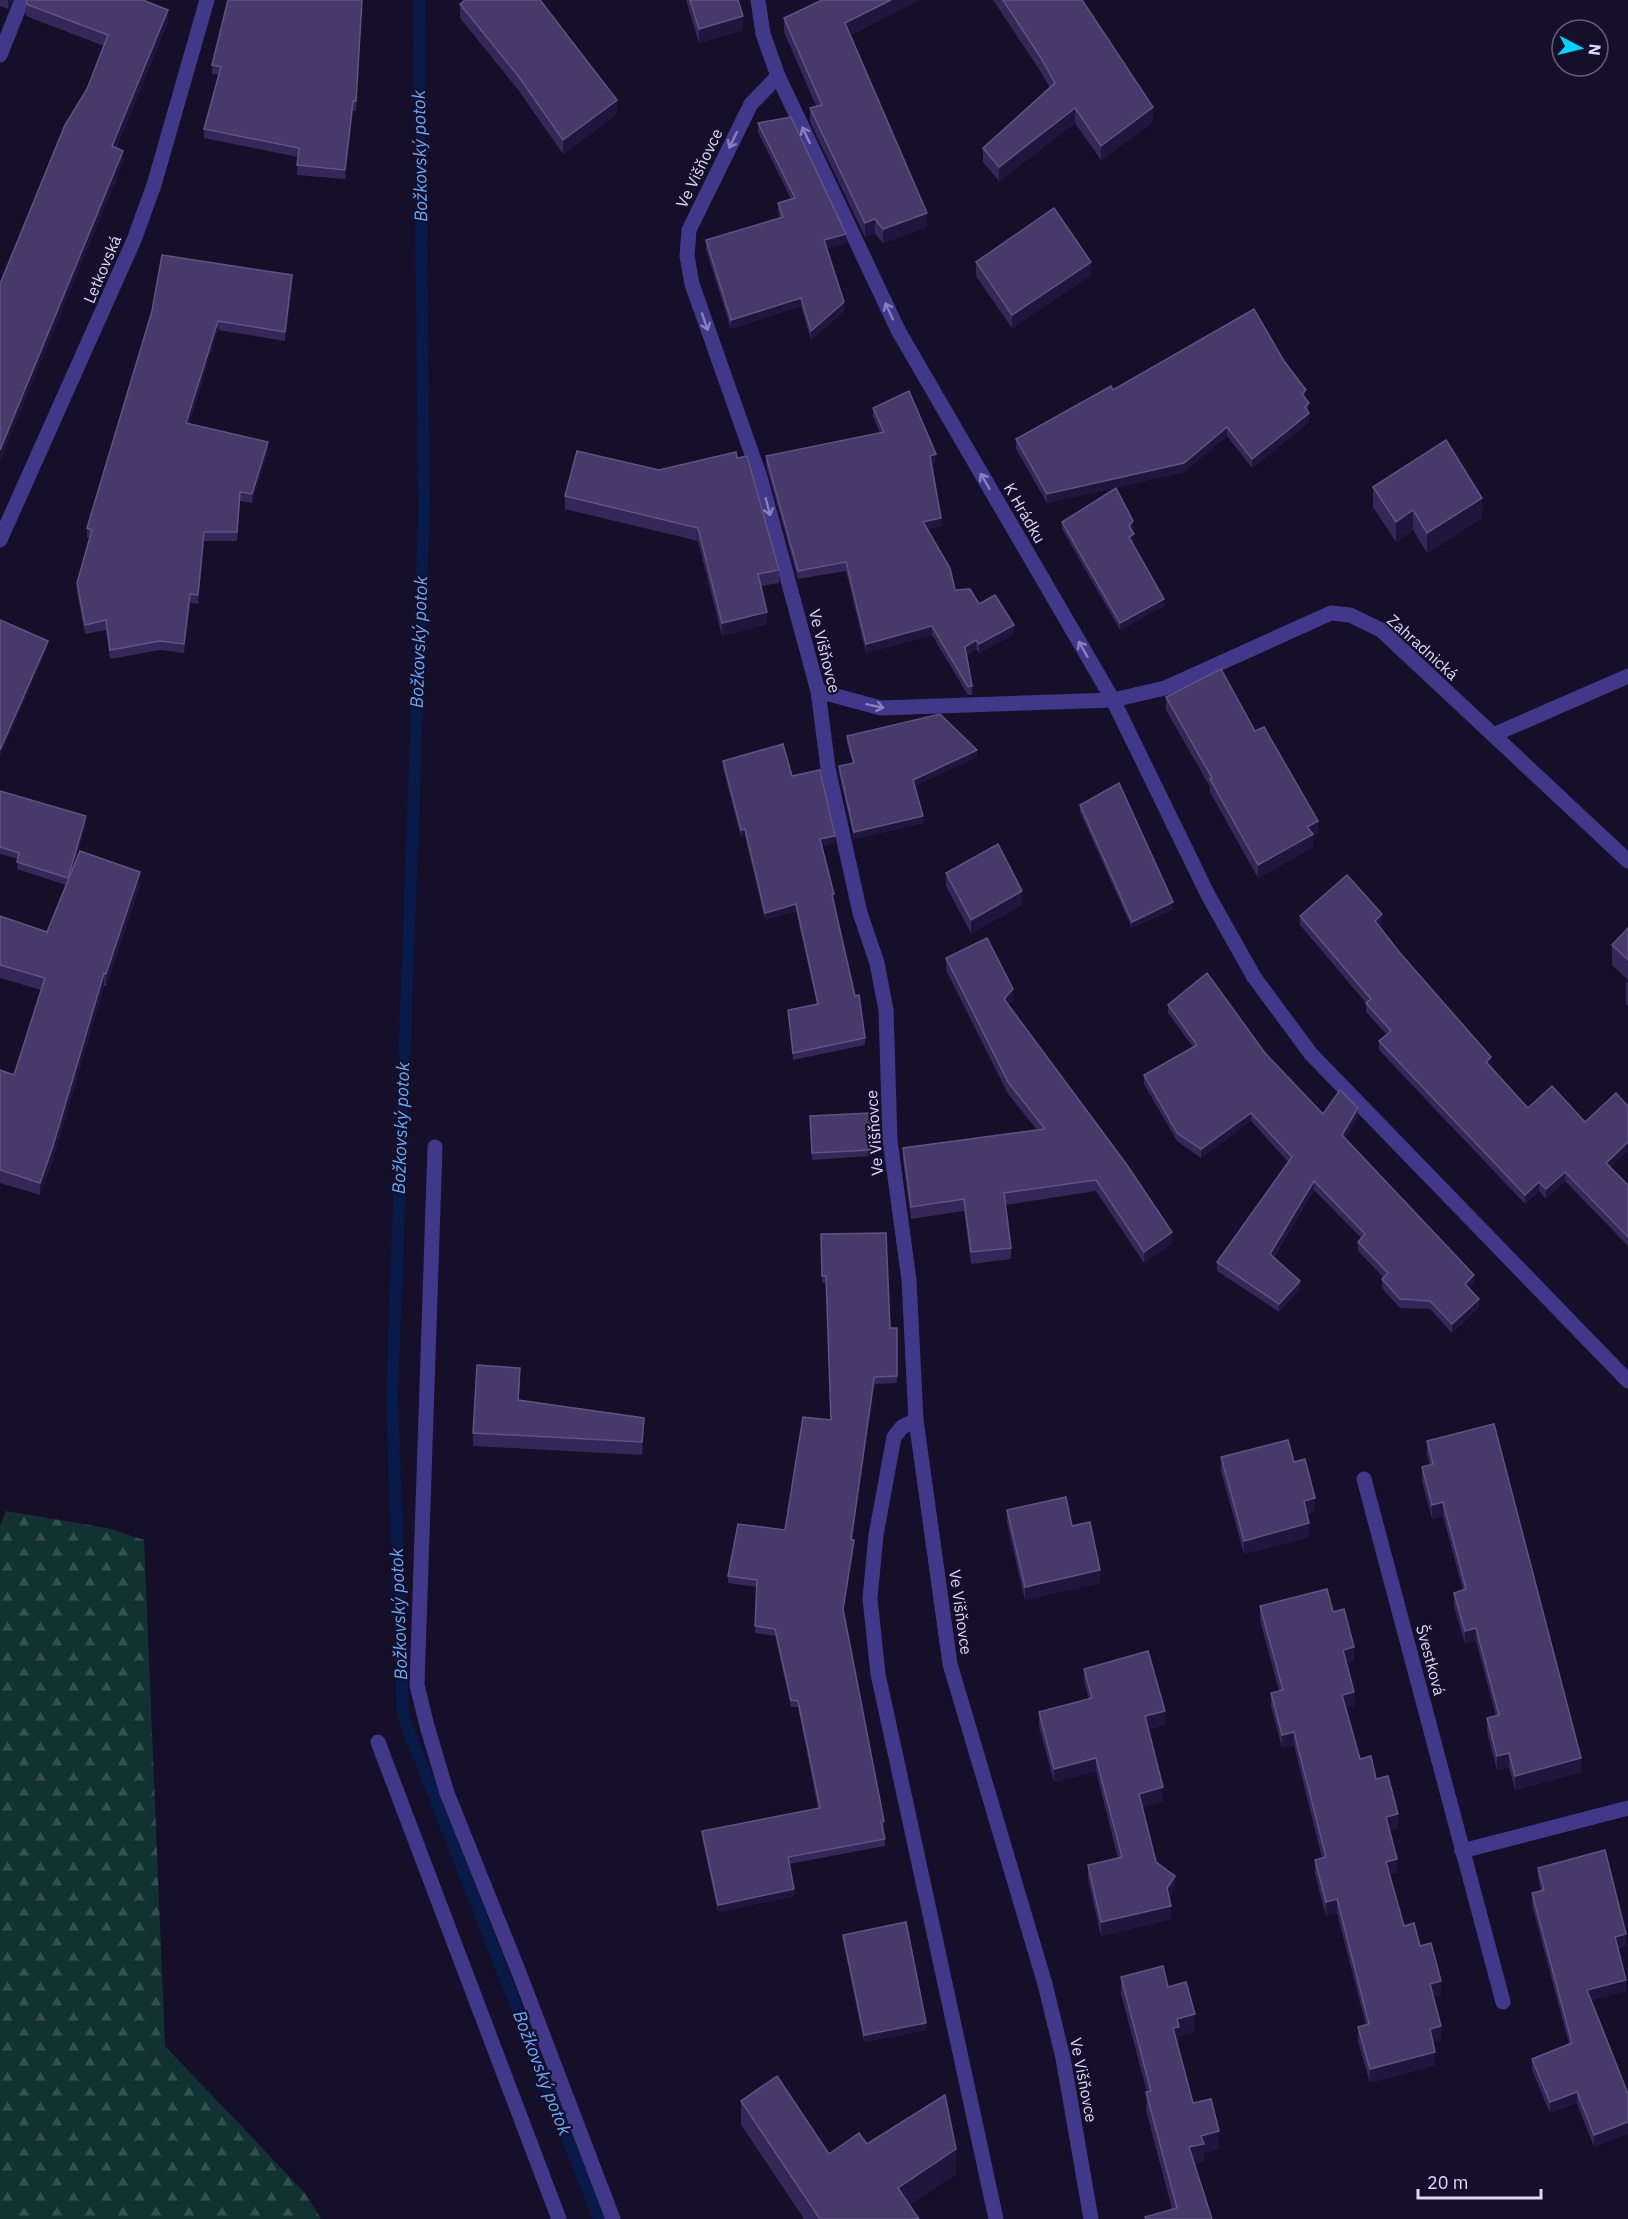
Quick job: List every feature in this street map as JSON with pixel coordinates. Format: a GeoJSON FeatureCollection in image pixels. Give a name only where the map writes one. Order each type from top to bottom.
{"type":"FeatureCollection","features":[{"type":"Feature","properties":{"kind":"street"},"geometry":{"type":"LineString","coordinates":[[0,55],[22,0]]}},
{"type":"Feature","properties":{"kind":"street","name":"Letkovská"},"geometry":{"type":"LineString","coordinates":[[0,540],[134,240],[154,185],[207,0]]}},
{"type":"Feature","properties":{"kind":"street","name":"K Hrádku"},"geometry":{"type":"LineString","coordinates":[[758,0],[763,34],[778,76],[899,332],[1113,700],[1208,895],[1254,977],[1311,1054],[1628,1381]]}},
{"type":"Feature","properties":{"kind":"street","name":"Ve Višňovce"},"geometry":{"type":"LineString","coordinates":[[778,76],[751,104],[689,230],[687,256],[692,284],[760,477],[818,691],[828,768],[860,914],[877,963],[886,1010],[890,1140],[909,1280],[916,1420],[950,1664],[1048,1995],[1064,2058],[1091,2219]]}},
{"type":"Feature","properties":{"kind":"street","name":"Zahradnická"},"geometry":{"type":"LineString","coordinates":[[1113,700],[1165,688],[1331,613],[1350,615],[1381,630],[1628,861]]}},
{"type":"Feature","properties":{"kind":"street"},"geometry":{"type":"LineString","coordinates":[[1494,735],[1628,676]]}},
{"type":"Feature","properties":{"kind":"street"},"geometry":{"type":"LineString","coordinates":[[818,691],[881,708],[1113,700]]}},
{"type":"Feature","properties":{"kind":"street"},"geometry":{"type":"LineString","coordinates":[[435,1147],[417,1685],[447,1793],[518,1970],[613,2219]]}},
{"type":"Feature","properties":{"kind":"street"},"geometry":{"type":"LineString","coordinates":[[916,1420],[902,1427],[894,1437],[876,1535],[870,1598],[878,1674],[996,2219]]}},
{"type":"Feature","properties":{"kind":"street","name":"Švestková"},"geometry":{"type":"LineString","coordinates":[[1364,1479],[1503,2002]]}},
{"type":"Feature","properties":{"kind":"street"},"geometry":{"type":"LineString","coordinates":[[378,1742],[425,1860],[559,2219]]}},
{"type":"Feature","properties":{"kind":"street"},"geometry":{"type":"LineString","coordinates":[[1462,1851],[1628,1808]]}},
{"type":"Feature","properties":{"kind":"green space"},"geometry":{"type":"Polygon","coordinates":[[[6,1511],[107,1528],[144,1540],[165,2046],[304,2192],[321,2219],[0,2219],[0,1526],[6,1511]]]}},
{"type":"Feature","properties":{"kind":"building"},"geometry":{"type":"Polygon","coordinates":[[[27,0],[143,0],[168,10],[112,146],[123,151],[0,450],[0,284],[65,125],[87,89],[108,35],[26,4],[27,0]]]}},
{"type":"Feature","properties":{"kind":"building"},"geometry":{"type":"Polygon","coordinates":[[[228,0],[362,0],[356,101],[353,101],[345,170],[297,165],[299,148],[204,129],[221,67],[212,65],[228,0]]]}},
{"type":"Feature","properties":{"kind":"building"},"geometry":{"type":"Polygon","coordinates":[[[465,0],[540,0],[617,100],[563,140],[519,77],[460,4],[465,0]]]}},
{"type":"Feature","properties":{"kind":"building"},"geometry":{"type":"Polygon","coordinates":[[[690,0],[738,0],[743,16],[699,29],[690,0]]]}},
{"type":"Feature","properties":{"kind":"building"},"geometry":{"type":"Polygon","coordinates":[[[822,0],[891,0],[845,23],[927,213],[883,229],[875,219],[865,223],[810,108],[822,105],[784,18],[822,0]]]}},
{"type":"Feature","properties":{"kind":"building"},"geometry":{"type":"Polygon","coordinates":[[[1003,0],[1082,0],[1153,107],[1101,146],[1075,108],[999,167],[983,148],[1055,83],[1003,0]]]}},
{"type":"Feature","properties":{"kind":"building"},"geometry":{"type":"Polygon","coordinates":[[[791,117],[846,234],[824,240],[844,302],[811,331],[801,298],[731,320],[706,240],[783,217],[778,203],[795,198],[758,123],[791,117]]]}},
{"type":"Feature","properties":{"kind":"building"},"geometry":{"type":"Polygon","coordinates":[[[1054,208],[1091,262],[1012,315],[976,262],[1054,208]]]}},
{"type":"Feature","properties":{"kind":"building"},"geometry":{"type":"Polygon","coordinates":[[[162,255],[292,275],[285,332],[218,321],[186,423],[268,442],[252,494],[240,492],[237,532],[204,532],[198,595],[190,594],[184,644],[160,641],[110,650],[106,620],[85,625],[77,583],[92,530],[87,528],[152,311],[162,255]]]}},
{"type":"Feature","properties":{"kind":"building"},"geometry":{"type":"Polygon","coordinates":[[[1254,309],[1284,361],[1306,390],[1302,394],[1309,403],[1305,407],[1309,413],[1252,459],[1227,427],[1184,463],[1047,494],[1016,439],[1111,386],[1113,390],[1254,309]]]}},
{"type":"Feature","properties":{"kind":"building"},"geometry":{"type":"Polygon","coordinates":[[[909,391],[936,454],[930,456],[941,518],[923,522],[950,568],[955,590],[970,589],[979,604],[995,595],[1014,625],[979,644],[976,640],[965,647],[972,686],[968,687],[932,626],[866,644],[846,562],[798,571],[766,456],[884,432],[873,408],[909,391]]]}},
{"type":"Feature","properties":{"kind":"building"},"geometry":{"type":"Polygon","coordinates":[[[1446,440],[1482,498],[1427,533],[1413,510],[1396,522],[1373,487],[1446,440]]]}},
{"type":"Feature","properties":{"kind":"building"},"geometry":{"type":"Polygon","coordinates":[[[577,451],[659,470],[736,452],[737,458],[747,456],[779,570],[758,574],[767,612],[722,623],[698,528],[565,496],[577,451]]]}},
{"type":"Feature","properties":{"kind":"building"},"geometry":{"type":"Polygon","coordinates":[[[1116,488],[1133,521],[1129,526],[1134,534],[1129,537],[1164,599],[1120,623],[1062,522],[1116,488]]]}},
{"type":"Feature","properties":{"kind":"building"},"geometry":{"type":"Polygon","coordinates":[[[0,620],[48,641],[0,750],[0,620]]]}},
{"type":"Feature","properties":{"kind":"building"},"geometry":{"type":"Polygon","coordinates":[[[1221,669],[1255,731],[1264,727],[1318,821],[1307,827],[1313,834],[1258,865],[1166,697],[1221,669]]]}},
{"type":"Feature","properties":{"kind":"building"},"geometry":{"type":"Polygon","coordinates":[[[940,714],[977,750],[913,780],[923,816],[854,832],[839,766],[854,763],[847,736],[940,714]]]}},
{"type":"Feature","properties":{"kind":"building"},"geometry":{"type":"Polygon","coordinates":[[[783,744],[792,776],[820,770],[835,836],[820,839],[855,996],[859,995],[865,1038],[793,1053],[788,1010],[818,1004],[796,904],[765,913],[745,829],[741,830],[723,761],[783,744]]]}},
{"type":"Feature","properties":{"kind":"building"},"geometry":{"type":"Polygon","coordinates":[[[1119,783],[1173,902],[1132,922],[1080,805],[1119,783]]]}},
{"type":"Feature","properties":{"kind":"building"},"geometry":{"type":"Polygon","coordinates":[[[0,791],[86,816],[68,878],[17,862],[19,853],[0,847],[0,791]]]}},
{"type":"Feature","properties":{"kind":"building"},"geometry":{"type":"Polygon","coordinates":[[[998,844],[1022,891],[971,920],[946,873],[998,844]]]}},
{"type":"Feature","properties":{"kind":"building"},"geometry":{"type":"Polygon","coordinates":[[[80,851],[140,872],[106,974],[104,973],[40,1183],[0,1170],[0,1070],[14,1075],[45,978],[0,965],[0,916],[47,932],[80,851]]]}},
{"type":"Feature","properties":{"kind":"building"},"geometry":{"type":"Polygon","coordinates":[[[1347,875],[1382,914],[1375,921],[1491,1057],[1486,1062],[1528,1108],[1552,1086],[1585,1122],[1616,1093],[1628,1106],[1628,1142],[1606,1163],[1628,1185],[1628,1237],[1565,1172],[1546,1189],[1539,1182],[1525,1195],[1379,1041],[1391,1031],[1366,1003],[1371,999],[1300,916],[1347,875]]]}},
{"type":"Feature","properties":{"kind":"building"},"geometry":{"type":"Polygon","coordinates":[[[1628,928],[1628,960],[1612,945],[1628,928]]]}},
{"type":"Feature","properties":{"kind":"building"},"geometry":{"type":"Polygon","coordinates":[[[987,938],[1013,989],[1004,999],[1127,1165],[1172,1232],[1144,1252],[1096,1180],[1004,1193],[1011,1248],[971,1252],[964,1199],[911,1207],[903,1148],[1045,1129],[1008,1082],[946,958],[987,938]]]}},
{"type":"Feature","properties":{"kind":"building"},"geometry":{"type":"Polygon","coordinates":[[[1207,973],[1265,1053],[1323,1114],[1340,1090],[1358,1108],[1342,1135],[1474,1275],[1465,1284],[1479,1299],[1452,1324],[1430,1301],[1400,1299],[1382,1279],[1388,1273],[1358,1242],[1365,1234],[1314,1181],[1270,1254],[1300,1281],[1279,1304],[1217,1262],[1292,1157],[1251,1113],[1201,1149],[1177,1133],[1144,1075],[1197,1045],[1168,1005],[1207,973]]]}},
{"type":"Feature","properties":{"kind":"building"},"geometry":{"type":"Polygon","coordinates":[[[869,1113],[871,1150],[812,1153],[810,1116],[869,1113]]]}},
{"type":"Feature","properties":{"kind":"building"},"geometry":{"type":"Polygon","coordinates":[[[886,1233],[890,1328],[897,1328],[897,1376],[875,1377],[874,1379],[843,1609],[884,1821],[881,1822],[885,1839],[788,1857],[794,1889],[718,1905],[702,1831],[820,1808],[798,1701],[791,1700],[775,1629],[755,1626],[757,1580],[728,1576],[738,1524],[785,1530],[803,1417],[831,1420],[826,1276],[822,1276],[821,1234],[886,1233]]]}},
{"type":"Feature","properties":{"kind":"building"},"geometry":{"type":"Polygon","coordinates":[[[477,1365],[520,1368],[518,1400],[644,1418],[642,1442],[473,1433],[477,1365]]]}},
{"type":"Feature","properties":{"kind":"building"},"geometry":{"type":"Polygon","coordinates":[[[1494,1424],[1581,1758],[1515,1776],[1509,1753],[1497,1756],[1487,1718],[1499,1715],[1476,1628],[1465,1631],[1454,1593],[1466,1589],[1443,1502],[1432,1505],[1422,1467],[1433,1464],[1427,1441],[1494,1424]]]}},
{"type":"Feature","properties":{"kind":"building"},"geometry":{"type":"Polygon","coordinates":[[[1288,1440],[1294,1462],[1305,1459],[1315,1498],[1304,1501],[1309,1523],[1244,1541],[1221,1457],[1288,1440]]]}},
{"type":"Feature","properties":{"kind":"building"},"geometry":{"type":"Polygon","coordinates":[[[1066,1497],[1072,1526],[1090,1522],[1100,1570],[1025,1587],[1007,1510],[1066,1497]]]}},
{"type":"Feature","properties":{"kind":"building"},"geometry":{"type":"Polygon","coordinates":[[[1327,1589],[1333,1612],[1344,1609],[1354,1647],[1343,1650],[1354,1692],[1342,1695],[1360,1759],[1371,1756],[1376,1779],[1388,1776],[1398,1814],[1386,1817],[1397,1859],[1386,1862],[1404,1926],[1414,1923],[1420,1946],[1431,1943],[1441,1981],[1430,1984],[1441,2026],[1430,2029],[1435,2052],[1370,2069],[1358,2027],[1369,2024],[1337,1899],[1326,1902],[1315,1860],[1326,1857],[1294,1732],[1282,1735],[1271,1693],[1283,1690],[1260,1606],[1327,1589]]]}},
{"type":"Feature","properties":{"kind":"building"},"geometry":{"type":"Polygon","coordinates":[[[1148,1651],[1165,1711],[1145,1716],[1163,1787],[1139,1794],[1156,1862],[1175,1876],[1167,1888],[1171,1906],[1101,1922],[1088,1865],[1122,1857],[1096,1758],[1054,1769],[1039,1712],[1092,1698],[1084,1669],[1148,1651]]]}},
{"type":"Feature","properties":{"kind":"building"},"geometry":{"type":"Polygon","coordinates":[[[1605,1850],[1626,1934],[1615,1937],[1626,1980],[1587,1990],[1628,2094],[1628,2122],[1594,2135],[1577,2092],[1550,2102],[1532,2059],[1572,2043],[1532,1893],[1544,1890],[1538,1868],[1605,1850]]]}},
{"type":"Feature","properties":{"kind":"building"},"geometry":{"type":"Polygon","coordinates":[[[906,1922],[926,2023],[864,2035],[843,1935],[906,1922]]]}},
{"type":"Feature","properties":{"kind":"building"},"geometry":{"type":"Polygon","coordinates":[[[1163,1966],[1168,1987],[1186,1982],[1195,2014],[1177,2019],[1179,2027],[1173,2028],[1193,2103],[1211,2099],[1219,2131],[1201,2136],[1204,2144],[1189,2147],[1212,2219],[1146,2219],[1145,2217],[1177,2208],[1146,2092],[1151,2091],[1121,1977],[1163,1966]]]}},
{"type":"Feature","properties":{"kind":"building"},"geometry":{"type":"Polygon","coordinates":[[[777,2076],[829,2154],[859,2133],[867,2144],[945,2095],[956,2149],[898,2188],[919,2219],[820,2219],[741,2101],[777,2076]]]}},
{"type":"Feature","properties":{"kind":"waterway","name":"Božkovský potok"},"geometry":{"type":"LineString","coordinates":[[419,0],[424,516],[392,1396],[403,1716],[599,2219]]}}]}
